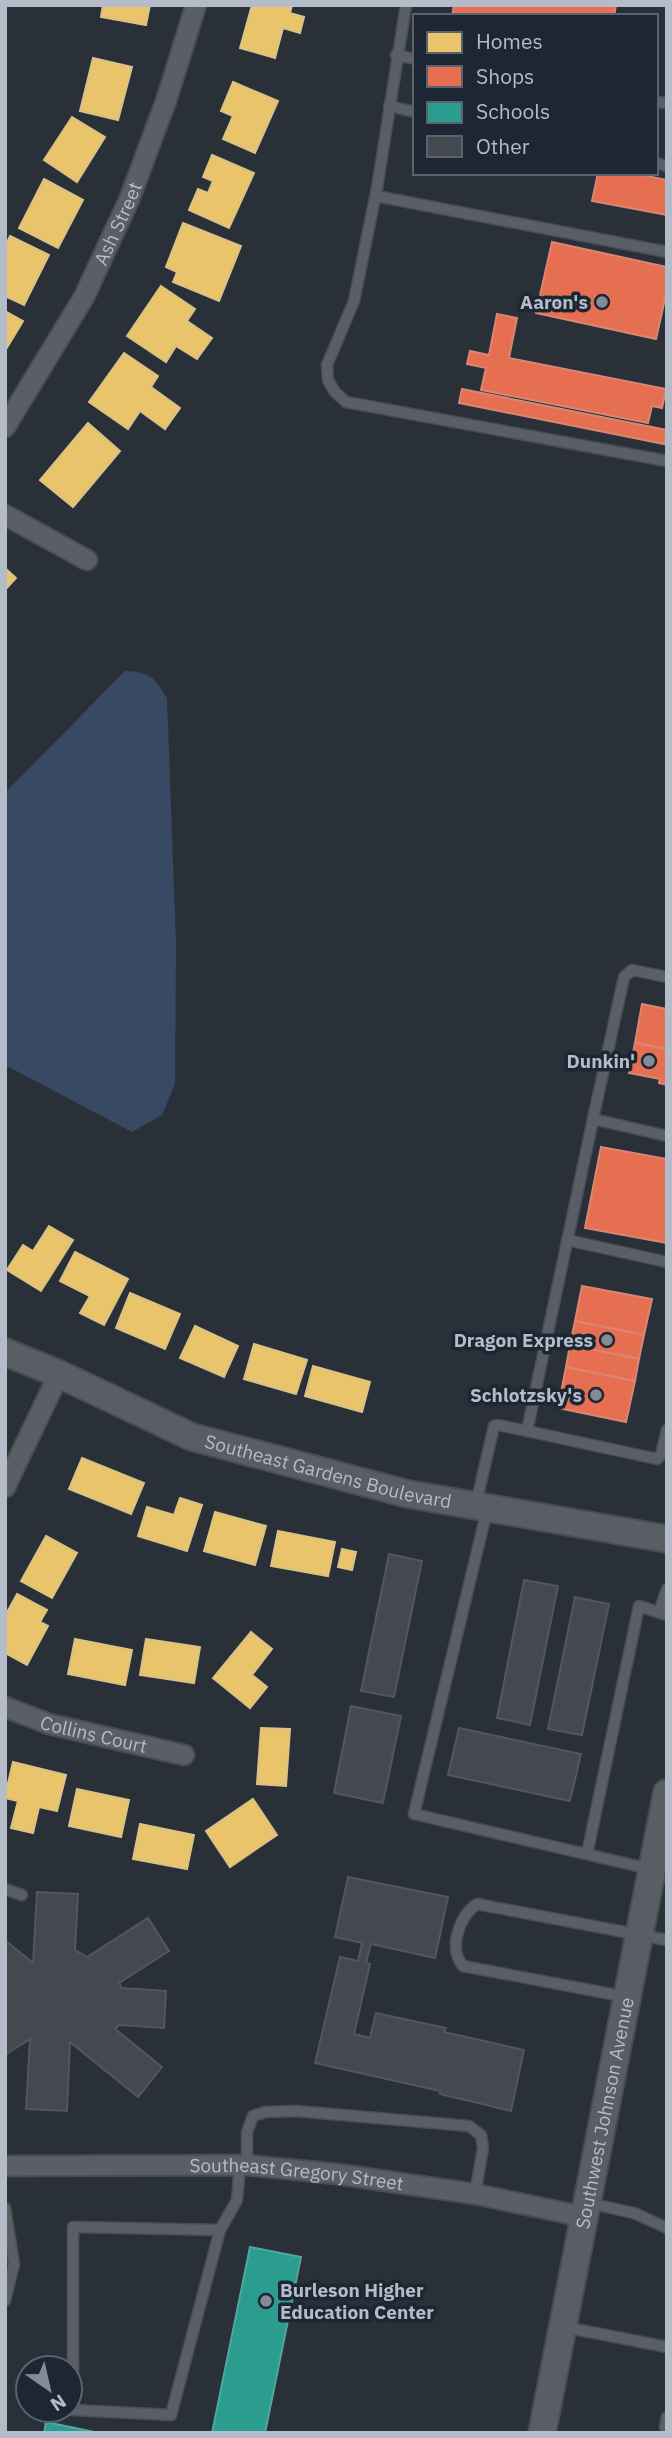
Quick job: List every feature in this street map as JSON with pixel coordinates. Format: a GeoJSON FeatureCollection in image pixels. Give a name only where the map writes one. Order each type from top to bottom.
{"type":"FeatureCollection","features":[{"type":"Feature","properties":{"kind":"street","name":"Ash Street"},"geometry":{"type":"LineString","coordinates":[[5,427],[84,297],[129,200],[166,101],[196,5]]}},
{"type":"Feature","properties":{"kind":"street"},"geometry":{"type":"LineString","coordinates":[[5,515],[87,560]]}},
{"type":"Feature","properties":{"kind":"street","name":"Southeast Gardens Boulevard"},"geometry":{"type":"LineString","coordinates":[[5,1352],[59,1374],[192,1437],[408,1494],[667,1539]]}},
{"type":"Feature","properties":{"kind":"street"},"geometry":{"type":"LineString","coordinates":[[5,1486],[59,1374]]}},
{"type":"Feature","properties":{"kind":"street","name":"Collins Court"},"geometry":{"type":"LineString","coordinates":[[5,1707],[49,1724],[184,1755]]}},
{"type":"Feature","properties":{"kind":"street","name":"Southwest Johnson Avenue"},"geometry":{"type":"LineString","coordinates":[[542,2433],[667,1793]]}},
{"type":"Feature","properties":{"kind":"street","name":"Southeast Gregory Street"},"geometry":{"type":"LineString","coordinates":[[5,2166],[244,2165],[337,2174],[586,2210]]}},
{"type":"Feature","properties":{"kind":"lane"},"geometry":{"type":"LineString","coordinates":[[406,5],[376,195],[354,301],[327,365],[328,380],[335,392],[346,402],[667,461]]}},
{"type":"Feature","properties":{"kind":"lane"},"geometry":{"type":"LineString","coordinates":[[397,55],[413,59]]}},
{"type":"Feature","properties":{"kind":"lane"},"geometry":{"type":"LineString","coordinates":[[389,106],[413,112]]}},
{"type":"Feature","properties":{"kind":"lane"},"geometry":{"type":"LineString","coordinates":[[376,195],[667,252]]}},
{"type":"Feature","properties":{"kind":"lane"},"geometry":{"type":"LineString","coordinates":[[527,1432],[624,977],[632,970],[667,976]]}},
{"type":"Feature","properties":{"kind":"lane"},"geometry":{"type":"LineString","coordinates":[[593,1119],[667,1136]]}},
{"type":"Feature","properties":{"kind":"lane"},"geometry":{"type":"LineString","coordinates":[[568,1240],[667,1262]]}},
{"type":"Feature","properties":{"kind":"lane"},"geometry":{"type":"LineString","coordinates":[[651,1870],[414,1814],[482,1506],[494,1426],[498,1424],[657,1459],[661,1455],[667,1430]]}},
{"type":"Feature","properties":{"kind":"lane"},"geometry":{"type":"LineString","coordinates":[[587,1854],[639,1606],[663,1614],[667,1589]]}},
{"type":"Feature","properties":{"kind":"lane"},"geometry":{"type":"LineString","coordinates":[[5,1889],[22,1895]]}},
{"type":"Feature","properties":{"kind":"lane"},"geometry":{"type":"LineString","coordinates":[[628,1997],[463,1966],[457,1959],[456,1945],[461,1923],[469,1909],[477,1904],[667,1940]]}},
{"type":"Feature","properties":{"kind":"lane"},"geometry":{"type":"LineString","coordinates":[[220,2230],[73,2227],[73,2410],[171,2415],[220,2230],[237,2200],[247,2132],[253,2116],[265,2112],[296,2111],[469,2126],[481,2135],[483,2148],[475,2194]]}},
{"type":"Feature","properties":{"kind":"lane"},"geometry":{"type":"LineString","coordinates":[[5,2208],[14,2264],[5,2301]]}},
{"type":"Feature","properties":{"kind":"lane"},"geometry":{"type":"LineString","coordinates":[[586,2210],[634,2213],[667,2228]]}},
{"type":"Feature","properties":{"kind":"lane"},"geometry":{"type":"LineString","coordinates":[[563,2326],[667,2347]]}},
{"type":"Feature","properties":{"kind":"lane"},"geometry":{"type":"LineString","coordinates":[[667,2417],[667,2432]]}},
{"type":"Feature","properties":{"kind":"water"},"geometry":{"type":"Polygon","coordinates":[[[125,671],[146,674],[167,698],[176,944],[175,1084],[162,1115],[132,1132],[5,1065],[5,793],[125,671]]]}},
{"type":"Feature","properties":{"kind":"building: Homes"},"geometry":{"type":"Polygon","coordinates":[[[103,5],[150,5],[146,25],[101,17],[103,5]]]}},
{"type":"Feature","properties":{"kind":"building: Homes"},"geometry":{"type":"Polygon","coordinates":[[[252,5],[292,5],[290,13],[304,17],[300,33],[283,28],[275,58],[240,48],[252,5]]]}},
{"type":"Feature","properties":{"kind":"building: Homes"},"geometry":{"type":"Polygon","coordinates":[[[93,58],[132,67],[118,120],[80,111],[93,58]]]}},
{"type":"Feature","properties":{"kind":"building: Homes"},"geometry":{"type":"Polygon","coordinates":[[[233,82],[278,101],[255,153],[223,139],[233,116],[221,111],[233,82]]]}},
{"type":"Feature","properties":{"kind":"building: Homes"},"geometry":{"type":"Polygon","coordinates":[[[72,117],[105,137],[77,182],[44,160],[72,117]]]}},
{"type":"Feature","properties":{"kind":"building: Homes"},"geometry":{"type":"Polygon","coordinates":[[[212,155],[254,173],[229,228],[189,210],[198,189],[208,193],[213,181],[203,177],[212,155]]]}},
{"type":"Feature","properties":{"kind":"building: Homes"},"geometry":{"type":"Polygon","coordinates":[[[44,179],[83,200],[58,248],[19,228],[44,179]]]}},
{"type":"Feature","properties":{"kind":"building: Homes"},"geometry":{"type":"Polygon","coordinates":[[[183,223],[241,246],[219,301],[173,282],[177,272],[166,267],[183,223]]]}},
{"type":"Feature","properties":{"kind":"building: Homes"},"geometry":{"type":"Polygon","coordinates":[[[10,236],[49,255],[24,305],[5,296],[5,247],[10,236]]]}},
{"type":"Feature","properties":{"kind":"building: Homes"},"geometry":{"type":"Polygon","coordinates":[[[161,286],[195,309],[187,321],[212,338],[197,359],[176,346],[166,362],[127,336],[161,286]]]}},
{"type":"Feature","properties":{"kind":"building: Homes"},"geometry":{"type":"Polygon","coordinates":[[[5,311],[23,321],[5,351],[5,311]]]}},
{"type":"Feature","properties":{"kind":"building: Homes"},"geometry":{"type":"Polygon","coordinates":[[[124,353],[158,376],[151,387],[180,408],[165,429],[140,411],[128,429],[89,402],[124,353]]]}},
{"type":"Feature","properties":{"kind":"building: Homes"},"geometry":{"type":"Polygon","coordinates":[[[88,423],[120,451],[73,507],[40,480],[88,423]]]}},
{"type":"Feature","properties":{"kind":"building: Homes"},"geometry":{"type":"Polygon","coordinates":[[[5,568],[16,578],[5,590],[5,568]]]}},
{"type":"Feature","properties":{"kind":"building: Homes"},"geometry":{"type":"Polygon","coordinates":[[[49,1226],[73,1240],[41,1291],[7,1270],[23,1245],[33,1251],[49,1226]]]}},
{"type":"Feature","properties":{"kind":"building: Homes"},"geometry":{"type":"Polygon","coordinates":[[[75,1252],[128,1279],[104,1325],[80,1313],[90,1296],[60,1281],[75,1252]]]}},
{"type":"Feature","properties":{"kind":"building: Homes"},"geometry":{"type":"Polygon","coordinates":[[[130,1293],[180,1314],[165,1349],[116,1328],[130,1293]]]}},
{"type":"Feature","properties":{"kind":"building: Homes"},"geometry":{"type":"Polygon","coordinates":[[[195,1326],[238,1346],[224,1377],[180,1358],[195,1326]]]}},
{"type":"Feature","properties":{"kind":"building: Homes"},"geometry":{"type":"Polygon","coordinates":[[[254,1344],[307,1360],[296,1394],[244,1379],[254,1344]]]}},
{"type":"Feature","properties":{"kind":"building: Homes"},"geometry":{"type":"Polygon","coordinates":[[[313,1366],[370,1382],[362,1412],[305,1396],[313,1366]]]}},
{"type":"Feature","properties":{"kind":"building: Homes"},"geometry":{"type":"Polygon","coordinates":[[[82,1458],[144,1483],[131,1514],[69,1489],[82,1458]]]}},
{"type":"Feature","properties":{"kind":"building: Homes"},"geometry":{"type":"Polygon","coordinates":[[[180,1498],[202,1505],[187,1551],[138,1536],[147,1507],[174,1515],[180,1498]]]}},
{"type":"Feature","properties":{"kind":"building: Homes"},"geometry":{"type":"Polygon","coordinates":[[[215,1512],[266,1526],[255,1565],[204,1551],[215,1512]]]}},
{"type":"Feature","properties":{"kind":"building: Homes"},"geometry":{"type":"Polygon","coordinates":[[[278,1531],[335,1542],[328,1576],[271,1566],[278,1531]]]}},
{"type":"Feature","properties":{"kind":"building: Homes"},"geometry":{"type":"Polygon","coordinates":[[[46,1536],[77,1553],[52,1598],[21,1581],[46,1536]]]}},
{"type":"Feature","properties":{"kind":"building: Homes"},"geometry":{"type":"Polygon","coordinates":[[[342,1549],[356,1552],[352,1570],[338,1567],[342,1549]]]}},
{"type":"Feature","properties":{"kind":"building: Homes"},"geometry":{"type":"Polygon","coordinates":[[[17,1594],[47,1610],[40,1622],[48,1626],[27,1665],[5,1653],[5,1616],[17,1594]]]}},
{"type":"Feature","properties":{"kind":"building: Homes"},"geometry":{"type":"Polygon","coordinates":[[[251,1632],[272,1649],[252,1675],[267,1687],[250,1708],[213,1678],[251,1632]]]}},
{"type":"Feature","properties":{"kind":"building: Homes"},"geometry":{"type":"Polygon","coordinates":[[[75,1639],[132,1650],[125,1685],[68,1674],[75,1639]]]}},
{"type":"Feature","properties":{"kind":"building: Homes"},"geometry":{"type":"Polygon","coordinates":[[[146,1639],[200,1647],[194,1683],[140,1675],[146,1639]]]}},
{"type":"Feature","properties":{"kind":"building: Homes"},"geometry":{"type":"Polygon","coordinates":[[[261,1728],[290,1729],[286,1786],[257,1784],[261,1728]]]}},
{"type":"Feature","properties":{"kind":"building: Homes"},"geometry":{"type":"Polygon","coordinates":[[[13,1762],[66,1775],[57,1811],[39,1807],[33,1833],[11,1828],[18,1801],[5,1796],[13,1762]]]}},
{"type":"Feature","properties":{"kind":"building: Homes"},"geometry":{"type":"Polygon","coordinates":[[[77,1789],[129,1800],[121,1837],[69,1826],[77,1789]]]}},
{"type":"Feature","properties":{"kind":"building: Homes"},"geometry":{"type":"Polygon","coordinates":[[[253,1799],[277,1835],[230,1867],[206,1831],[253,1799]]]}},
{"type":"Feature","properties":{"kind":"building: Homes"},"geometry":{"type":"Polygon","coordinates":[[[140,1824],[194,1835],[187,1869],[133,1859],[140,1824]]]}},
{"type":"Feature","properties":{"kind":"building: Shops"},"geometry":{"type":"Polygon","coordinates":[[[454,5],[616,5],[614,14],[452,14],[454,5]]]}},
{"type":"Feature","properties":{"kind":"building: Shops"},"geometry":{"type":"Polygon","coordinates":[[[598,175],[642,175],[667,180],[667,215],[592,201],[598,175]]]}},
{"type":"Feature","properties":{"kind":"building: Shops","name":"Aaron's"},"geometry":{"type":"Polygon","coordinates":[[[552,242],[667,267],[667,290],[656,339],[536,313],[552,242]]]}},
{"type":"Feature","properties":{"kind":"building: Shops"},"geometry":{"type":"Polygon","coordinates":[[[497,314],[517,318],[509,358],[666,389],[662,408],[652,406],[648,423],[481,390],[486,368],[467,364],[470,351],[489,355],[497,314]]]}},
{"type":"Feature","properties":{"kind":"building: Shops"},"geometry":{"type":"Polygon","coordinates":[[[462,389],[667,430],[664,444],[459,403],[462,389]]]}},
{"type":"Feature","properties":{"kind":"building: Shops"},"geometry":{"type":"Polygon","coordinates":[[[642,1004],[667,1009],[667,1049],[635,1043],[642,1004]]]}},
{"type":"Feature","properties":{"kind":"building: Shops","name":"Dunkin'"},"geometry":{"type":"Polygon","coordinates":[[[635,1043],[667,1049],[667,1085],[659,1083],[660,1079],[629,1073],[635,1043]]]}},
{"type":"Feature","properties":{"kind":"building: Shops"},"geometry":{"type":"Polygon","coordinates":[[[601,1147],[667,1159],[667,1243],[585,1228],[601,1147]]]}},
{"type":"Feature","properties":{"kind":"building: Shops"},"geometry":{"type":"Polygon","coordinates":[[[582,1286],[652,1299],[644,1335],[575,1321],[582,1286]]]}},
{"type":"Feature","properties":{"kind":"building: Shops","name":"Dragon Express"},"geometry":{"type":"Polygon","coordinates":[[[575,1321],[644,1335],[639,1359],[570,1345],[575,1321]]]}},
{"type":"Feature","properties":{"kind":"building: Shops"},"geometry":{"type":"Polygon","coordinates":[[[570,1345],[639,1359],[635,1381],[566,1367],[570,1345]]]}},
{"type":"Feature","properties":{"kind":"building: Shops","name":"Schlotzsky's"},"geometry":{"type":"Polygon","coordinates":[[[566,1367],[635,1381],[626,1422],[558,1408],[566,1367]]]}},
{"type":"Feature","properties":{"kind":"building: Schools"},"geometry":{"type":"Polygon","coordinates":[[[250,2247],[301,2257],[265,2433],[212,2433],[250,2247]]]}},
{"type":"Feature","properties":{"kind":"building: Schools"},"geometry":{"type":"Polygon","coordinates":[[[46,2424],[56,2424],[99,2433],[44,2433],[46,2424]]]}},
{"type":"Feature","properties":{"kind":"building: Other"},"geometry":{"type":"Polygon","coordinates":[[[389,1554],[422,1561],[394,1697],[361,1691],[389,1554]]]}},
{"type":"Feature","properties":{"kind":"building: Other"},"geometry":{"type":"Polygon","coordinates":[[[524,1580],[558,1586],[530,1725],[497,1718],[524,1580]]]}},
{"type":"Feature","properties":{"kind":"building: Other"},"geometry":{"type":"Polygon","coordinates":[[[575,1597],[609,1604],[582,1735],[548,1729],[575,1597]]]}},
{"type":"Feature","properties":{"kind":"building: Other"},"geometry":{"type":"Polygon","coordinates":[[[351,1706],[401,1716],[383,1803],[334,1793],[351,1706]]]}},
{"type":"Feature","properties":{"kind":"building: Other"},"geometry":{"type":"Polygon","coordinates":[[[459,1728],[581,1754],[570,1801],[448,1775],[459,1728]]]}},
{"type":"Feature","properties":{"kind":"building: Other"},"geometry":{"type":"Polygon","coordinates":[[[348,1877],[448,1897],[435,1958],[371,1944],[366,1963],[370,1964],[354,2034],[370,2038],[376,2013],[446,2028],[444,2032],[524,2050],[511,2111],[440,2094],[440,2091],[315,2063],[340,1957],[358,1961],[362,1943],[335,1937],[348,1877]]]}},
{"type":"Feature","properties":{"kind":"building: Other"},"geometry":{"type":"Polygon","coordinates":[[[37,1892],[78,1894],[75,1950],[87,1957],[148,1918],[169,1951],[119,1983],[122,1988],[166,1991],[164,2028],[119,2025],[115,2029],[162,2067],[138,2097],[70,2042],[67,2111],[26,2109],[30,2039],[5,2055],[5,1940],[33,1963],[37,1892]]]}},
{"type":"Feature","properties":{"kind":"place","name":"Aaron's"},"geometry":{"type":"Point","coordinates":[602,302]}},
{"type":"Feature","properties":{"kind":"place","name":"Dunkin'"},"geometry":{"type":"Point","coordinates":[649,1061]}},
{"type":"Feature","properties":{"kind":"place","name":"Dragon Express"},"geometry":{"type":"Point","coordinates":[607,1340]}},
{"type":"Feature","properties":{"kind":"place","name":"Schlotzsky's"},"geometry":{"type":"Point","coordinates":[596,1395]}},
{"type":"Feature","properties":{"kind":"place","name":"Burleson Higher Education Center"},"geometry":{"type":"Point","coordinates":[266,2301]}}]}
